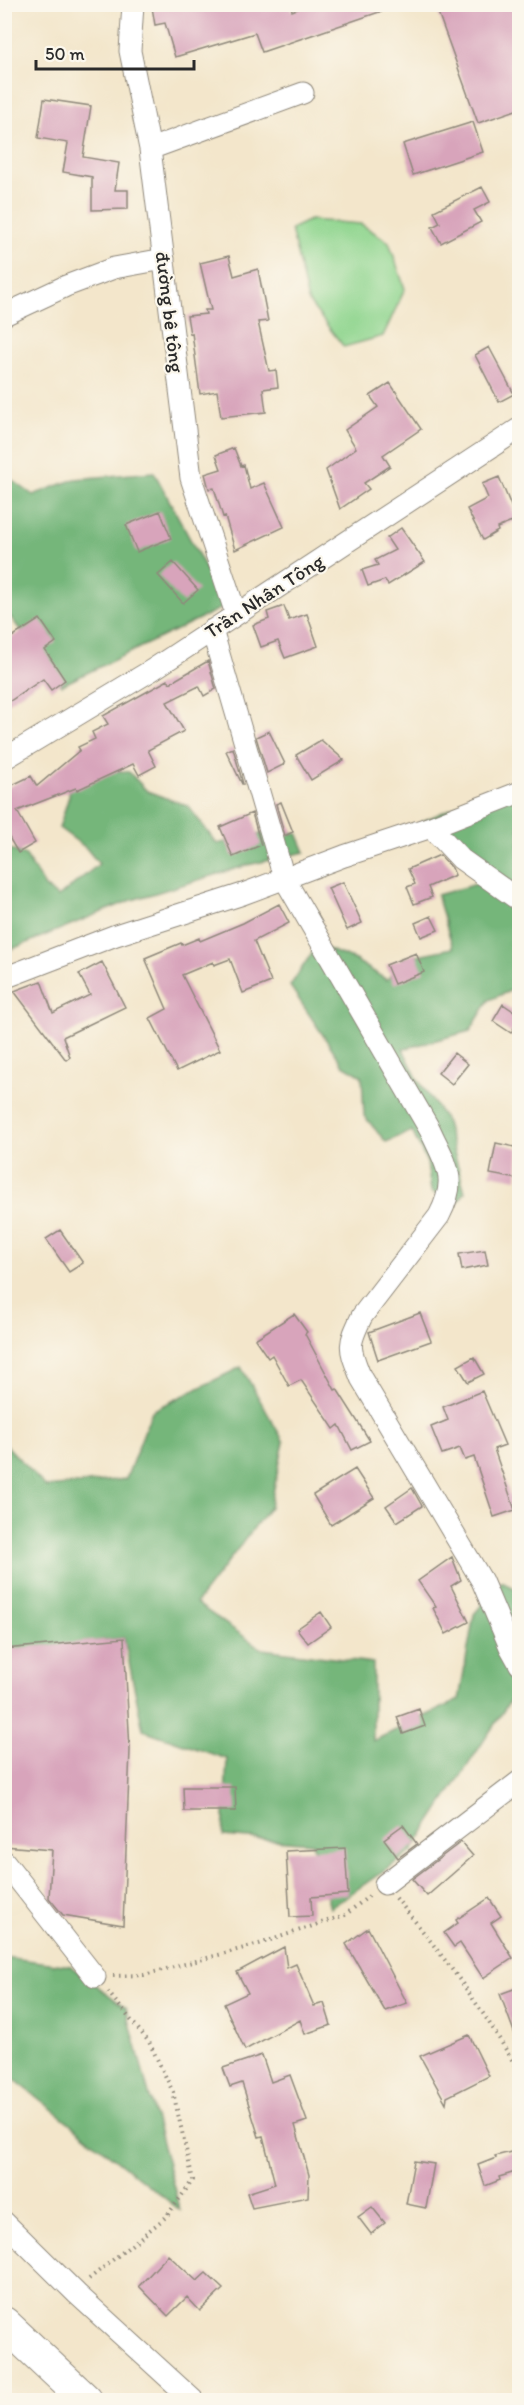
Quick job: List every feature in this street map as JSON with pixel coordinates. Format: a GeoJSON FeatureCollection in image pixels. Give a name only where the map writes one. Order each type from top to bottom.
{"type":"FeatureCollection","features":[{"type":"Feature","properties":{"kind":"highway"},"geometry":{"type":"LineString","coordinates":[[4,2323],[86,2400]]}},
{"type":"Feature","properties":{"kind":"street","name":"đường bê tông"},"geometry":{"type":"LineString","coordinates":[[133,4],[130,51],[150,149],[192,478],[236,614]]}},
{"type":"Feature","properties":{"kind":"street"},"geometry":{"type":"LineString","coordinates":[[150,149],[303,93]]}},
{"type":"Feature","properties":{"kind":"street"},"geometry":{"type":"LineString","coordinates":[[4,315],[66,286],[114,268],[164,259]]}},
{"type":"Feature","properties":{"kind":"street","name":"Trần Nhân Tông"},"geometry":{"type":"LineString","coordinates":[[4,759],[153,670],[519,428]]}},
{"type":"Feature","properties":{"kind":"street"},"geometry":{"type":"LineString","coordinates":[[212,630],[284,878],[430,1130],[450,1174],[448,1200],[439,1216],[362,1316],[350,1350],[361,1378],[482,1581],[519,1665]]}},
{"type":"Feature","properties":{"kind":"street"},"geometry":{"type":"LineString","coordinates":[[4,978],[116,935],[243,894],[430,827],[519,792]]}},
{"type":"Feature","properties":{"kind":"street"},"geometry":{"type":"LineString","coordinates":[[430,827],[461,859],[519,901]]}},
{"type":"Feature","properties":{"kind":"street"},"geometry":{"type":"LineString","coordinates":[[385,1884],[519,1780]]}},
{"type":"Feature","properties":{"kind":"street"},"geometry":{"type":"LineString","coordinates":[[4,1861],[95,1977]]}},
{"type":"Feature","properties":{"kind":"street"},"geometry":{"type":"LineString","coordinates":[[4,2222],[77,2294],[194,2400]]}},
{"type":"Feature","properties":{"kind":"path"},"geometry":{"type":"LineString","coordinates":[[95,1977],[144,1975],[259,1944],[345,1915],[385,1884],[438,1949],[501,2040],[519,2074]]}},
{"type":"Feature","properties":{"kind":"path"},"geometry":{"type":"LineString","coordinates":[[77,2294],[92,2276],[166,2217],[193,2180],[173,2092],[149,2042],[95,1977]]}},
{"type":"Feature","properties":{"kind":"green space"},"geometry":{"type":"Polygon","coordinates":[[[310,220],[361,224],[389,242],[405,289],[383,336],[344,347],[308,301],[291,229],[310,220]]]}},
{"type":"Feature","properties":{"kind":"green space"},"geometry":{"type":"Polygon","coordinates":[[[154,472],[226,606],[62,685],[5,610],[5,475],[33,495],[75,479],[154,472]]]}},
{"type":"Feature","properties":{"kind":"green space"},"geometry":{"type":"Polygon","coordinates":[[[93,768],[129,772],[147,791],[188,806],[217,844],[274,831],[297,833],[305,852],[248,865],[129,901],[5,952],[5,847],[26,856],[45,887],[58,897],[99,864],[86,848],[59,828],[69,796],[70,776],[93,768]]]}},
{"type":"Feature","properties":{"kind":"green space"},"geometry":{"type":"Polygon","coordinates":[[[519,779],[519,891],[423,821],[519,779]]]}},
{"type":"Feature","properties":{"kind":"green space"},"geometry":{"type":"Polygon","coordinates":[[[480,883],[519,899],[519,987],[489,1000],[470,1031],[403,1049],[418,1080],[445,1119],[465,1192],[455,1206],[431,1191],[427,1163],[412,1131],[386,1142],[364,1116],[362,1076],[343,1065],[290,986],[317,945],[355,960],[387,980],[403,958],[453,948],[437,895],[480,883]]]}},
{"type":"Feature","properties":{"kind":"green space"},"geometry":{"type":"Polygon","coordinates":[[[241,1367],[284,1442],[270,1507],[196,1603],[262,1649],[373,1663],[373,1741],[459,1700],[474,1614],[502,1581],[519,1591],[519,1687],[411,1852],[330,1908],[312,1843],[223,1836],[227,1759],[143,1730],[124,1638],[5,1651],[4,1443],[46,1487],[126,1479],[152,1411],[241,1367]]]}},
{"type":"Feature","properties":{"kind":"green space"},"geometry":{"type":"Polygon","coordinates":[[[4,1957],[71,1966],[126,2008],[180,2210],[5,2072],[4,1957]]]}},
{"type":"Feature","properties":{"kind":"building"},"geometry":{"type":"Polygon","coordinates":[[[173,4],[291,4],[292,11],[311,4],[394,4],[394,7],[262,52],[255,33],[175,57],[165,23],[155,25],[152,7],[173,4]]]}},
{"type":"Feature","properties":{"kind":"building"},"geometry":{"type":"Polygon","coordinates":[[[435,4],[519,4],[519,109],[478,123],[435,4]]]}},
{"type":"Feature","properties":{"kind":"building"},"geometry":{"type":"Polygon","coordinates":[[[44,99],[91,106],[83,157],[119,163],[115,190],[128,190],[128,209],[92,210],[92,177],[63,172],[68,143],[38,138],[44,99]]]}},
{"type":"Feature","properties":{"kind":"building"},"geometry":{"type":"Polygon","coordinates":[[[473,122],[483,152],[413,175],[403,144],[473,122]]]}},
{"type":"Feature","properties":{"kind":"building"},"geometry":{"type":"Polygon","coordinates":[[[482,187],[490,202],[474,210],[481,222],[441,243],[432,227],[440,223],[434,211],[482,187]]]}},
{"type":"Feature","properties":{"kind":"building"},"geometry":{"type":"Polygon","coordinates":[[[229,256],[234,276],[258,269],[268,321],[258,322],[269,371],[276,370],[278,387],[263,389],[266,412],[221,417],[217,391],[200,394],[192,333],[190,334],[187,316],[206,314],[205,310],[211,310],[200,263],[229,256]]]}},
{"type":"Feature","properties":{"kind":"building"},"geometry":{"type":"Polygon","coordinates":[[[489,347],[514,394],[499,402],[475,355],[489,347]]]}},
{"type":"Feature","properties":{"kind":"building"},"geometry":{"type":"Polygon","coordinates":[[[390,383],[421,429],[383,455],[390,466],[364,483],[369,489],[340,509],[326,470],[356,448],[345,430],[378,407],[370,396],[390,383]]]}},
{"type":"Feature","properties":{"kind":"building"},"geometry":{"type":"Polygon","coordinates":[[[234,448],[241,466],[244,465],[250,489],[264,483],[284,527],[235,550],[214,488],[209,489],[205,474],[221,469],[216,455],[234,448]]]}},
{"type":"Feature","properties":{"kind":"building"},"geometry":{"type":"Polygon","coordinates":[[[499,477],[517,520],[497,528],[498,531],[483,540],[467,509],[488,498],[482,484],[499,477]]]}},
{"type":"Feature","properties":{"kind":"building"},"geometry":{"type":"Polygon","coordinates":[[[160,511],[171,538],[137,552],[126,525],[160,511]]]}},
{"type":"Feature","properties":{"kind":"building"},"geometry":{"type":"Polygon","coordinates":[[[401,528],[425,562],[388,585],[385,580],[368,586],[362,570],[378,565],[375,560],[395,550],[387,538],[401,528]]]}},
{"type":"Feature","properties":{"kind":"building"},"geometry":{"type":"Polygon","coordinates":[[[173,562],[198,590],[183,603],[158,575],[173,562]]]}},
{"type":"Feature","properties":{"kind":"building"},"geometry":{"type":"Polygon","coordinates":[[[284,606],[289,620],[307,614],[318,646],[285,658],[278,641],[261,647],[253,625],[269,619],[267,612],[284,606]]]}},
{"type":"Feature","properties":{"kind":"building"},"geometry":{"type":"Polygon","coordinates":[[[40,619],[56,642],[45,650],[65,680],[51,690],[43,679],[4,705],[4,642],[40,619]]]}},
{"type":"Feature","properties":{"kind":"building"},"geometry":{"type":"Polygon","coordinates":[[[208,661],[216,689],[204,696],[199,686],[167,702],[184,731],[148,750],[156,766],[139,775],[133,764],[77,790],[76,788],[17,811],[35,843],[18,853],[4,829],[4,789],[31,776],[37,786],[80,750],[78,747],[95,739],[92,732],[108,724],[103,716],[168,680],[170,683],[208,661]]]}},
{"type":"Feature","properties":{"kind":"building"},"geometry":{"type":"Polygon","coordinates":[[[269,731],[285,764],[267,773],[256,737],[269,731]]]}},
{"type":"Feature","properties":{"kind":"building"},"geometry":{"type":"Polygon","coordinates":[[[321,740],[344,760],[311,780],[296,755],[321,740]]]}},
{"type":"Feature","properties":{"kind":"building"},"geometry":{"type":"Polygon","coordinates":[[[233,748],[243,784],[226,751],[233,748]]]}},
{"type":"Feature","properties":{"kind":"building"},"geometry":{"type":"Polygon","coordinates":[[[281,802],[293,832],[285,836],[276,804],[281,802]]]}},
{"type":"Feature","properties":{"kind":"building"},"geometry":{"type":"Polygon","coordinates":[[[252,813],[261,845],[233,857],[220,827],[252,813]]]}},
{"type":"Feature","properties":{"kind":"building"},"geometry":{"type":"Polygon","coordinates":[[[440,855],[455,875],[428,887],[432,897],[414,904],[407,887],[415,884],[408,869],[440,855]]]}},
{"type":"Feature","properties":{"kind":"building"},"geometry":{"type":"Polygon","coordinates":[[[343,882],[362,923],[347,930],[328,888],[343,882]]]}},
{"type":"Feature","properties":{"kind":"building"},"geometry":{"type":"Polygon","coordinates":[[[279,904],[289,923],[254,941],[271,982],[243,993],[230,959],[214,965],[213,962],[182,975],[220,1050],[177,1071],[150,1018],[167,1009],[145,958],[181,943],[182,945],[199,938],[200,941],[243,923],[279,904]]]}},
{"type":"Feature","properties":{"kind":"building"},"geometry":{"type":"Polygon","coordinates":[[[431,916],[438,930],[421,937],[415,923],[431,916]]]}},
{"type":"Feature","properties":{"kind":"building"},"geometry":{"type":"Polygon","coordinates":[[[416,953],[424,972],[394,984],[386,965],[416,953]]]}},
{"type":"Feature","properties":{"kind":"building"},"geometry":{"type":"Polygon","coordinates":[[[102,962],[125,1007],[63,1037],[70,1057],[66,1060],[14,991],[41,981],[53,1013],[90,995],[79,974],[102,962]]]}},
{"type":"Feature","properties":{"kind":"building"},"geometry":{"type":"Polygon","coordinates":[[[503,1004],[519,1015],[519,1020],[511,1033],[493,1021],[503,1004]]]}},
{"type":"Feature","properties":{"kind":"building"},"geometry":{"type":"Polygon","coordinates":[[[454,1053],[468,1064],[452,1084],[438,1073],[454,1053]]]}},
{"type":"Feature","properties":{"kind":"building"},"geometry":{"type":"Polygon","coordinates":[[[496,1143],[519,1148],[517,1179],[490,1174],[496,1143]]]}},
{"type":"Feature","properties":{"kind":"building"},"geometry":{"type":"Polygon","coordinates":[[[60,1230],[83,1263],[69,1272],[46,1239],[60,1230]]]}},
{"type":"Feature","properties":{"kind":"building"},"geometry":{"type":"Polygon","coordinates":[[[485,1250],[488,1265],[462,1270],[459,1254],[485,1250]]]}},
{"type":"Feature","properties":{"kind":"building"},"geometry":{"type":"Polygon","coordinates":[[[420,1313],[431,1341],[378,1360],[369,1332],[420,1313]]]}},
{"type":"Feature","properties":{"kind":"building"},"geometry":{"type":"Polygon","coordinates":[[[294,1314],[307,1332],[305,1334],[335,1390],[337,1389],[370,1441],[352,1450],[339,1425],[334,1429],[301,1380],[289,1386],[272,1355],[268,1358],[255,1339],[294,1314]]]}},
{"type":"Feature","properties":{"kind":"building"},"geometry":{"type":"Polygon","coordinates":[[[474,1357],[484,1374],[468,1382],[458,1366],[474,1357]]]}},
{"type":"Feature","properties":{"kind":"building"},"geometry":{"type":"Polygon","coordinates":[[[482,1391],[505,1445],[494,1449],[515,1510],[494,1517],[474,1457],[465,1460],[460,1448],[442,1454],[431,1427],[448,1420],[443,1407],[482,1391]]]}},
{"type":"Feature","properties":{"kind":"building"},"geometry":{"type":"Polygon","coordinates":[[[355,1469],[374,1498],[331,1525],[313,1495],[355,1469]]]}},
{"type":"Feature","properties":{"kind":"building"},"geometry":{"type":"Polygon","coordinates":[[[412,1488],[422,1506],[397,1522],[386,1506],[412,1488]]]}},
{"type":"Feature","properties":{"kind":"building"},"geometry":{"type":"Polygon","coordinates":[[[452,1557],[461,1580],[451,1586],[469,1622],[446,1634],[433,1608],[436,1607],[418,1581],[452,1557]]]}},
{"type":"Feature","properties":{"kind":"building"},"geometry":{"type":"Polygon","coordinates":[[[321,1612],[331,1627],[308,1643],[297,1629],[321,1612]]]}},
{"type":"Feature","properties":{"kind":"building"},"geometry":{"type":"Polygon","coordinates":[[[124,1638],[130,1750],[123,1925],[63,1915],[49,1898],[52,1850],[4,1846],[4,1649],[124,1638]]]}},
{"type":"Feature","properties":{"kind":"building"},"geometry":{"type":"Polygon","coordinates":[[[419,1709],[425,1726],[403,1734],[397,1717],[419,1709]]]}},
{"type":"Feature","properties":{"kind":"building"},"geometry":{"type":"Polygon","coordinates":[[[183,1787],[235,1787],[236,1811],[184,1811],[183,1787]]]}},
{"type":"Feature","properties":{"kind":"building"},"geometry":{"type":"Polygon","coordinates":[[[403,1825],[417,1844],[398,1858],[384,1839],[403,1825]]]}},
{"type":"Feature","properties":{"kind":"building"},"geometry":{"type":"Polygon","coordinates":[[[461,1842],[473,1856],[427,1896],[412,1879],[461,1842]]]}},
{"type":"Feature","properties":{"kind":"building"},"geometry":{"type":"Polygon","coordinates":[[[345,1848],[348,1894],[311,1897],[312,1916],[290,1917],[286,1851],[345,1848]]]}},
{"type":"Feature","properties":{"kind":"building"},"geometry":{"type":"Polygon","coordinates":[[[489,1898],[501,1916],[491,1923],[513,1958],[483,1978],[460,1943],[454,1947],[444,1933],[458,1923],[456,1920],[489,1898]]]}},
{"type":"Feature","properties":{"kind":"building"},"geometry":{"type":"Polygon","coordinates":[[[368,1928],[407,2003],[385,2011],[346,1944],[368,1928]]]}},
{"type":"Feature","properties":{"kind":"building"},"geometry":{"type":"Polygon","coordinates":[[[284,1947],[287,1968],[296,1964],[314,2006],[324,2003],[331,2025],[305,2034],[300,2020],[245,2050],[224,2004],[248,1993],[237,1972],[284,1947]]]}},
{"type":"Feature","properties":{"kind":"building"},"geometry":{"type":"Polygon","coordinates":[[[519,1987],[519,2040],[517,2040],[500,1994],[519,1987]]]}},
{"type":"Feature","properties":{"kind":"building"},"geometry":{"type":"Polygon","coordinates":[[[469,2035],[489,2076],[447,2097],[446,2103],[420,2056],[469,2035]]]}},
{"type":"Feature","properties":{"kind":"building"},"geometry":{"type":"Polygon","coordinates":[[[262,2055],[271,2082],[290,2075],[307,2121],[295,2125],[309,2175],[308,2197],[252,2208],[247,2193],[275,2184],[263,2136],[259,2137],[242,2083],[230,2087],[223,2068],[262,2055]]]}},
{"type":"Feature","properties":{"kind":"building"},"geometry":{"type":"Polygon","coordinates":[[[519,2150],[519,2171],[499,2177],[500,2180],[485,2186],[478,2165],[496,2158],[495,2156],[519,2150]]]}},
{"type":"Feature","properties":{"kind":"building"},"geometry":{"type":"Polygon","coordinates":[[[414,2161],[434,2164],[426,2208],[406,2204],[414,2161]]]}},
{"type":"Feature","properties":{"kind":"building"},"geometry":{"type":"Polygon","coordinates":[[[372,2207],[385,2223],[371,2234],[358,2217],[372,2207]]]}},
{"type":"Feature","properties":{"kind":"building"},"geometry":{"type":"Polygon","coordinates":[[[168,2255],[197,2281],[206,2273],[223,2289],[200,2311],[187,2297],[168,2316],[139,2286],[168,2255]]]}}]}
